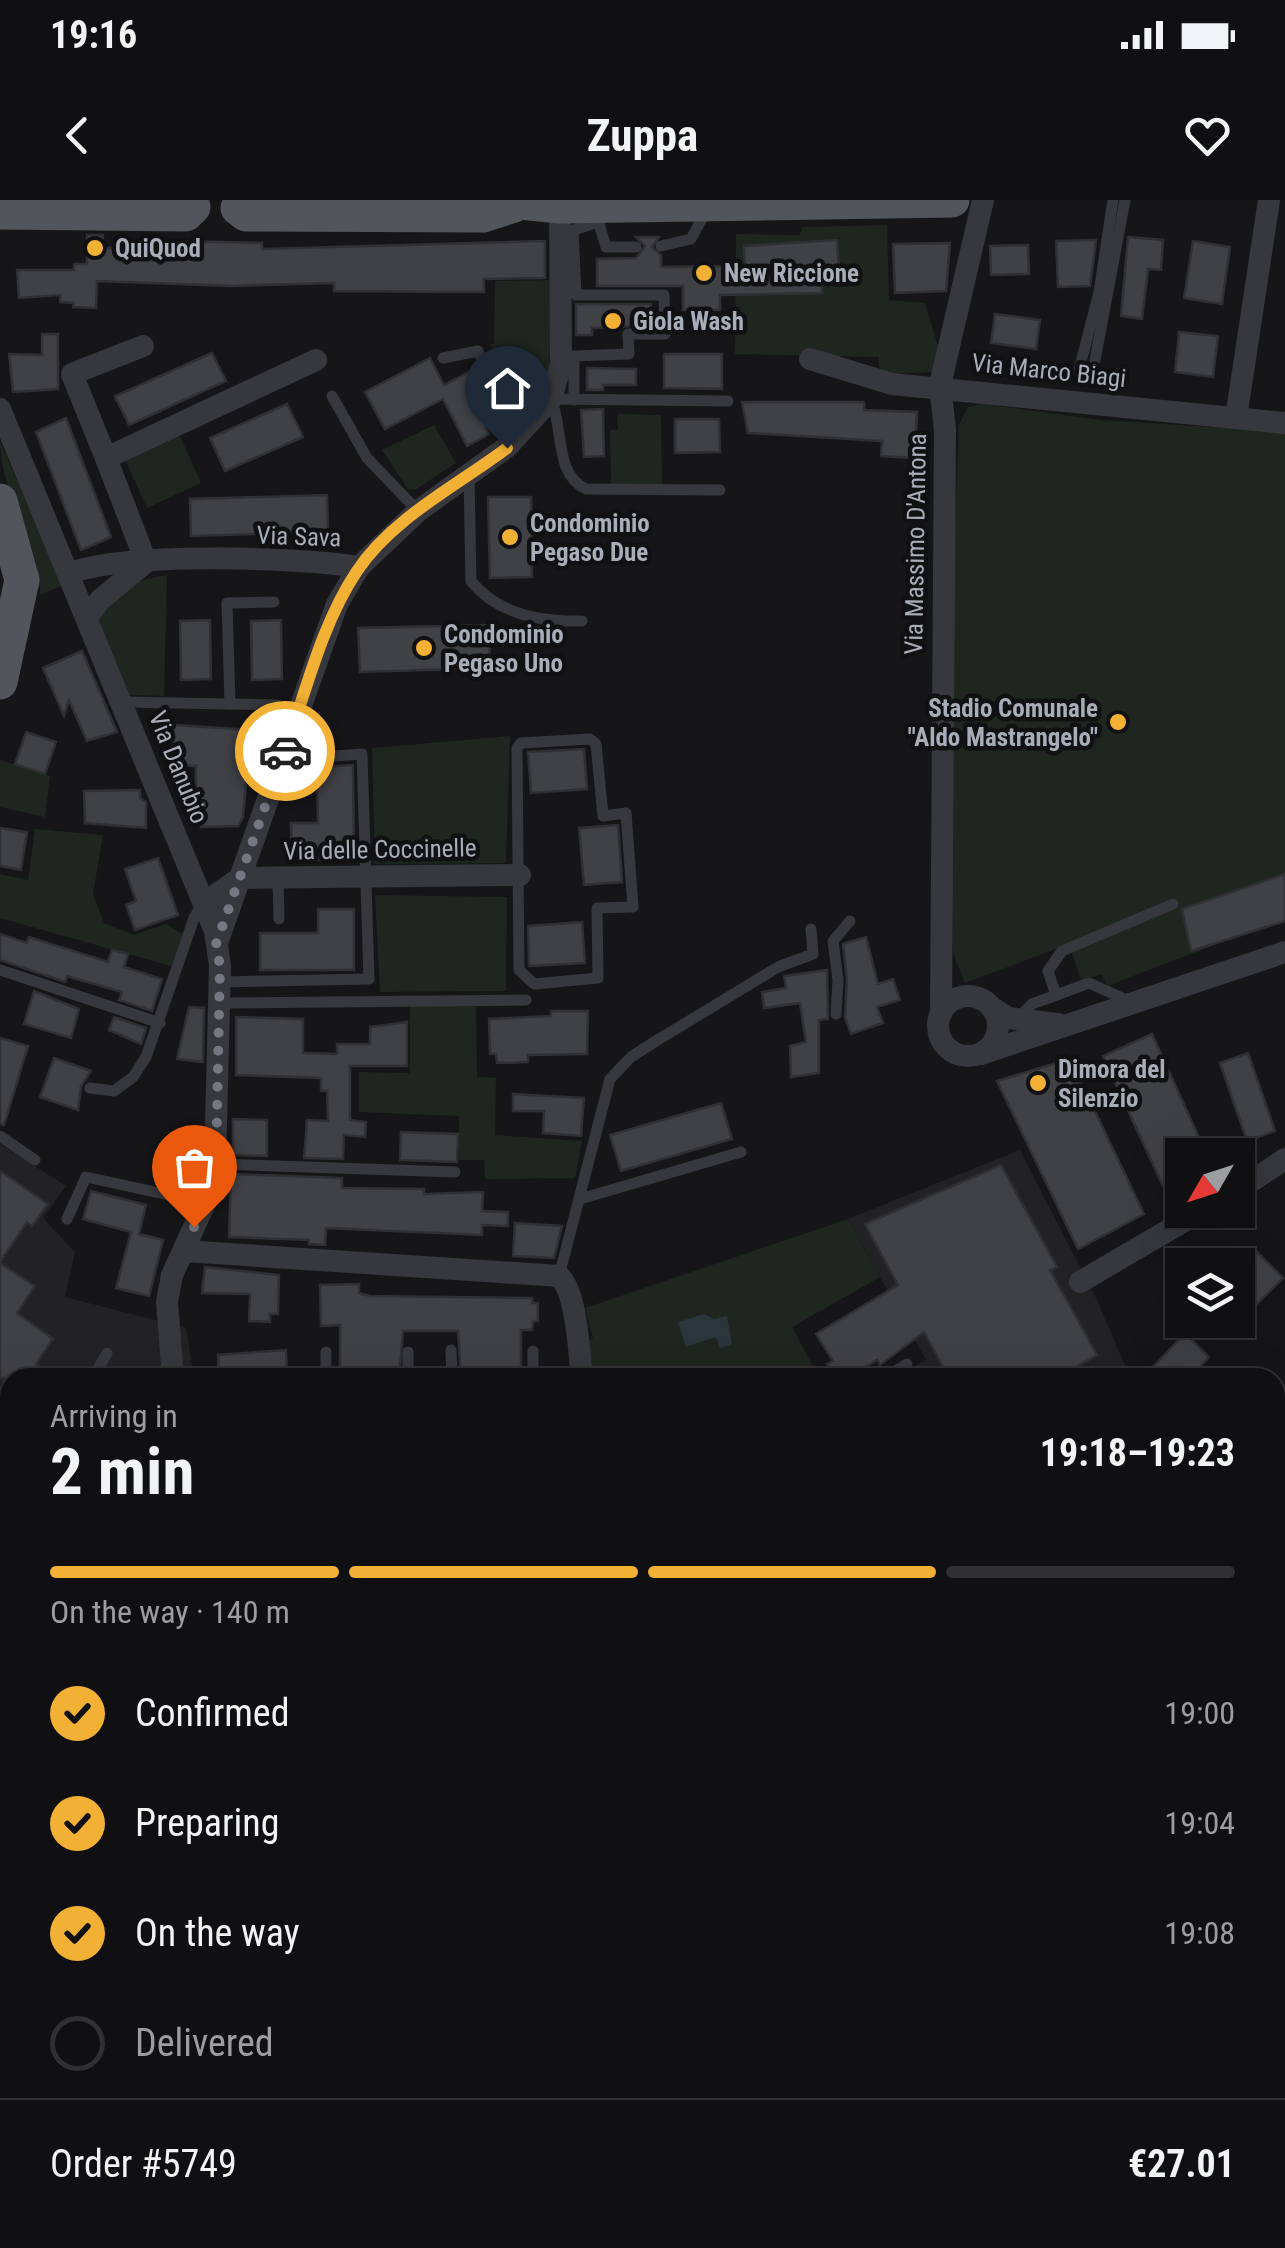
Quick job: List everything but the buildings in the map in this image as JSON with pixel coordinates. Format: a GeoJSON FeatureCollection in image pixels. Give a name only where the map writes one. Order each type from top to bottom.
{"type":"FeatureCollection","features":[{"type":"Feature","properties":{"kind":"main road"},"geometry":{"type":"LineString","coordinates":[[0,200],[118,200]]}},
{"type":"Feature","properties":{"kind":"main road"},"geometry":{"type":"LineString","coordinates":[[0,212],[186,214],[190,203],[215,214],[242,204],[246,214],[483,215],[506,202],[578,209],[657,203],[952,200]]}},
{"type":"Feature","properties":{"kind":"main road"},"geometry":{"type":"LineString","coordinates":[[0,501],[22,580],[0,682]]}},
{"type":"Feature","properties":{"kind":"street","name":"Via Massimo D'Antona"},"geometry":{"type":"LineString","coordinates":[[941,1014],[945,430],[940,385],[983,200]]}},
{"type":"Feature","properties":{"kind":"street"},"geometry":{"type":"LineString","coordinates":[[1236,418],[1269,200]]}},
{"type":"Feature","properties":{"kind":"street"},"geometry":{"type":"LineString","coordinates":[[563,399],[560,364],[578,209]]}},
{"type":"Feature","properties":{"kind":"street"},"geometry":{"type":"LineString","coordinates":[[88,616],[100,600],[146,562],[72,374],[143,346]]}},
{"type":"Feature","properties":{"kind":"street"},"geometry":{"type":"LineString","coordinates":[[106,458],[316,360]]}},
{"type":"Feature","properties":{"kind":"street","name":"Via Marco Biagi"},"geometry":{"type":"LineString","coordinates":[[810,360],[881,382],[1285,423]]}},
{"type":"Feature","properties":{"kind":"street","name":"Via Sava"},"geometry":{"type":"LineString","coordinates":[[70,573],[101,564],[146,562],[324,562],[359,567],[418,511],[469,477],[563,399]]}},
{"type":"Feature","properties":{"kind":"street","name":"Via Danubio"},"geometry":{"type":"LineString","coordinates":[[0,409],[204,902],[216,944],[216,1164],[205,1203],[172,1276],[167,1302],[173,1368]]}},
{"type":"Feature","properties":{"kind":"street"},"geometry":{"type":"LineString","coordinates":[[216,944],[337,604],[359,567]]}},
{"type":"Feature","properties":{"kind":"street","name":"Via delle Coccinelle"},"geometry":{"type":"LineString","coordinates":[[240,878],[520,875]]}},
{"type":"Feature","properties":{"kind":"street"},"geometry":{"type":"LineString","coordinates":[[204,902],[240,878]]}},
{"type":"Feature","properties":{"kind":"street"},"geometry":{"type":"LineString","coordinates":[[1067,1024],[1016,1020],[978,998],[963,997],[941,1014],[940,1035],[952,1051],[981,1054],[1285,952]]}},
{"type":"Feature","properties":{"kind":"street","name":"Via Massimo D'Antona"},"geometry":{"type":"LineString","coordinates":[[940,954],[963,997]]}},
{"type":"Feature","properties":{"kind":"street"},"geometry":{"type":"LineString","coordinates":[[981,1054],[998,1033],[991,1007]]}},
{"type":"Feature","properties":{"kind":"street"},"geometry":{"type":"LineString","coordinates":[[1255,1179],[1285,1159]]}},
{"type":"Feature","properties":{"kind":"street"},"geometry":{"type":"LineString","coordinates":[[1080,1282],[1173,1228]]}},
{"type":"Feature","properties":{"kind":"street"},"geometry":{"type":"LineString","coordinates":[[184,1251],[559,1276],[566,1282],[580,1368]]}},
{"type":"Feature","properties":{"kind":"lane"},"geometry":{"type":"LineString","coordinates":[[1078,374],[1099,292],[1113,200]]}},
{"type":"Feature","properties":{"kind":"lane"},"geometry":{"type":"LineString","coordinates":[[1095,360],[1125,200]]}},
{"type":"Feature","properties":{"kind":"lane"},"geometry":{"type":"LineString","coordinates":[[661,246],[691,239],[708,204]]}},
{"type":"Feature","properties":{"kind":"lane"},"geometry":{"type":"LineString","coordinates":[[578,209],[606,247],[636,246]]}},
{"type":"Feature","properties":{"kind":"lane"},"geometry":{"type":"LineString","coordinates":[[578,209],[573,230],[576,295],[664,296],[665,334],[628,334],[629,354],[574,356],[560,419],[566,473],[572,482],[586,489],[720,490]]}},
{"type":"Feature","properties":{"kind":"lane"},"geometry":{"type":"LineString","coordinates":[[443,358],[478,351],[511,416],[524,430]]}},
{"type":"Feature","properties":{"kind":"lane"},"geometry":{"type":"LineString","coordinates":[[332,396],[367,458],[418,511]]}},
{"type":"Feature","properties":{"kind":"lane"},"geometry":{"type":"LineString","coordinates":[[563,399],[728,402]]}},
{"type":"Feature","properties":{"kind":"lane"},"geometry":{"type":"LineString","coordinates":[[469,477],[471,581],[481,593],[536,622],[582,621]]}},
{"type":"Feature","properties":{"kind":"lane"},"geometry":{"type":"LineString","coordinates":[[230,704],[227,603],[274,602]]}},
{"type":"Feature","properties":{"kind":"lane"},"geometry":{"type":"LineString","coordinates":[[123,702],[278,705]]}},
{"type":"Feature","properties":{"kind":"lane"},"geometry":{"type":"LineString","coordinates":[[590,739],[596,744],[603,816],[626,814],[633,907],[596,908],[598,978],[534,984],[521,976],[520,875],[518,748],[521,744],[590,739]]}},
{"type":"Feature","properties":{"kind":"lane"},"geometry":{"type":"LineString","coordinates":[[219,992],[369,978],[362,754],[282,760]]}},
{"type":"Feature","properties":{"kind":"lane"},"geometry":{"type":"LineString","coordinates":[[278,878],[279,919]]}},
{"type":"Feature","properties":{"kind":"lane"},"geometry":{"type":"LineString","coordinates":[[90,1088],[114,1091],[133,1076],[160,1023],[194,918],[204,902]]}},
{"type":"Feature","properties":{"kind":"lane"},"geometry":{"type":"LineString","coordinates":[[1056,994],[1048,971],[1062,951],[1174,904]]}},
{"type":"Feature","properties":{"kind":"lane"},"geometry":{"type":"LineString","coordinates":[[836,1014],[833,941],[850,921]]}},
{"type":"Feature","properties":{"kind":"lane"},"geometry":{"type":"LineString","coordinates":[[811,929],[813,954]]}},
{"type":"Feature","properties":{"kind":"lane"},"geometry":{"type":"LineString","coordinates":[[559,1276],[610,1079],[631,1057],[778,967],[813,954],[835,963]]}},
{"type":"Feature","properties":{"kind":"lane"},"geometry":{"type":"LineString","coordinates":[[0,970],[160,1023]]}},
{"type":"Feature","properties":{"kind":"lane"},"geometry":{"type":"LineString","coordinates":[[1016,1020],[1032,1004],[1089,983],[1130,1002]]}},
{"type":"Feature","properties":{"kind":"lane"},"geometry":{"type":"LineString","coordinates":[[219,992],[526,1000]]}},
{"type":"Feature","properties":{"kind":"lane"},"geometry":{"type":"LineString","coordinates":[[0,1136],[35,1160]]}},
{"type":"Feature","properties":{"kind":"lane"},"geometry":{"type":"LineString","coordinates":[[580,1199],[741,1152]]}},
{"type":"Feature","properties":{"kind":"lane"},"geometry":{"type":"LineString","coordinates":[[216,1164],[454,1172]]}},
{"type":"Feature","properties":{"kind":"lane"},"geometry":{"type":"LineString","coordinates":[[66,1220],[86,1176],[205,1203]]}},
{"type":"Feature","properties":{"kind":"lane"},"geometry":{"type":"LineString","coordinates":[[451,1350],[452,1368]]}},
{"type":"Feature","properties":{"kind":"lane"},"geometry":{"type":"LineString","coordinates":[[532,1351],[533,1368]]}},
{"type":"Feature","properties":{"kind":"lane"},"geometry":{"type":"LineString","coordinates":[[326,1352],[326,1368]]}},
{"type":"Feature","properties":{"kind":"lane"},"geometry":{"type":"LineString","coordinates":[[408,1352],[408,1368]]}},
{"type":"Feature","properties":{"kind":"lane"},"geometry":{"type":"LineString","coordinates":[[98,1368],[107,1353]]}},
{"type":"Feature","properties":{"kind":"lane"},"geometry":{"type":"LineString","coordinates":[[901,1368],[907,1364]]}},
{"type":"Feature","properties":{"kind":"shaded area"},"geometry":{"type":"Polygon","coordinates":[[[887,225],[889,300],[925,303],[940,353],[935,372],[880,374],[878,357],[735,354],[736,234],[799,235],[803,227],[887,225]]]}},
{"type":"Feature","properties":{"kind":"shaded area"},"geometry":{"type":"Polygon","coordinates":[[[552,280],[549,379],[524,418],[490,344],[494,344],[495,281],[552,280]]]}},
{"type":"Feature","properties":{"kind":"shaded area","name":"Stadio Comunale \"Aldo Mastrangelo\""},"geometry":{"type":"Polygon","coordinates":[[[983,404],[1102,420],[1211,427],[1216,418],[1285,433],[1285,918],[1107,986],[1102,974],[1081,980],[1069,944],[965,983],[953,953],[948,527],[955,524],[959,425],[968,407],[983,404]]]}},
{"type":"Feature","properties":{"kind":"shaded area"},"geometry":{"type":"Polygon","coordinates":[[[617,414],[661,415],[662,485],[611,485],[610,430],[618,430],[617,414]]]}},
{"type":"Feature","properties":{"kind":"shaded area"},"geometry":{"type":"Polygon","coordinates":[[[434,425],[456,463],[415,490],[408,489],[382,450],[434,425]]]}},
{"type":"Feature","properties":{"kind":"shaded area"},"geometry":{"type":"Polygon","coordinates":[[[180,436],[201,483],[147,508],[125,460],[180,436]]]}},
{"type":"Feature","properties":{"kind":"shaded area"},"geometry":{"type":"Polygon","coordinates":[[[0,441],[63,585],[40,595],[34,555],[6,480],[0,441]]]}},
{"type":"Feature","properties":{"kind":"shaded area"},"geometry":{"type":"Polygon","coordinates":[[[167,575],[164,696],[130,695],[98,620],[110,601],[126,588],[167,575]]]}},
{"type":"Feature","properties":{"kind":"shaded area"},"geometry":{"type":"Polygon","coordinates":[[[510,736],[506,863],[375,864],[372,748],[510,736]]]}},
{"type":"Feature","properties":{"kind":"shaded area"},"geometry":{"type":"Polygon","coordinates":[[[0,760],[50,776],[45,817],[0,807],[0,760]]]}},
{"type":"Feature","properties":{"kind":"shaded area"},"geometry":{"type":"Polygon","coordinates":[[[35,829],[103,835],[93,894],[104,923],[134,935],[166,924],[183,934],[171,966],[0,918],[0,874],[28,880],[35,829]]]}},
{"type":"Feature","properties":{"kind":"shaded area"},"geometry":{"type":"Polygon","coordinates":[[[375,895],[507,897],[506,991],[380,992],[375,895]]]}},
{"type":"Feature","properties":{"kind":"shaded area"},"geometry":{"type":"Polygon","coordinates":[[[410,1005],[476,1006],[477,1077],[496,1078],[495,1135],[582,1141],[575,1178],[485,1179],[484,1160],[459,1160],[459,1116],[359,1112],[359,1072],[410,1073],[410,1005]]]}},
{"type":"Feature","properties":{"kind":"shaded area"},"geometry":{"type":"Polygon","coordinates":[[[0,1144],[66,1186],[43,1218],[75,1252],[65,1297],[186,1328],[193,1368],[0,1368],[0,1144]]]}},
{"type":"Feature","properties":{"kind":"shaded area"},"geometry":{"type":"Polygon","coordinates":[[[1020,1150],[1097,1300],[1126,1368],[911,1368],[926,1360],[848,1219],[1020,1150]]]}},
{"type":"Feature","properties":{"kind":"shaded area"},"geometry":{"type":"Polygon","coordinates":[[[848,1219],[880,1277],[792,1327],[814,1368],[590,1368],[587,1341],[593,1339],[585,1308],[848,1219]]]}},
{"type":"Feature","properties":{"kind":"shaded area"},"geometry":{"type":"Polygon","coordinates":[[[704,1314],[714,1319],[727,1316],[732,1344],[720,1348],[716,1337],[686,1347],[678,1322],[704,1314]]]}},
{"type":"Feature","properties":{"kind":"way so far"},"geometry":{"type":"LineString","coordinates":[[194,1227],[216,1164],[213,1132],[220,966],[216,944],[285,751]]}},
{"type":"Feature","properties":{"kind":"place","name":"QuiQuod"},"geometry":{"type":"Point","coordinates":[95,248]}},
{"type":"Feature","properties":{"kind":"place","name":"New Riccione"},"geometry":{"type":"Point","coordinates":[704,273]}},
{"type":"Feature","properties":{"kind":"place","name":"Giola Wash"},"geometry":{"type":"Point","coordinates":[613,321]}},
{"type":"Feature","properties":{"kind":"place","name":"Condominio Pegaso Due"},"geometry":{"type":"Point","coordinates":[510,537]}},
{"type":"Feature","properties":{"kind":"place","name":"Condominio Pegaso Uno"},"geometry":{"type":"Point","coordinates":[424,648]}},
{"type":"Feature","properties":{"kind":"place","name":"Stadio Comunale \"Aldo Mastrangelo\""},"geometry":{"type":"Point","coordinates":[1118,722]}},
{"type":"Feature","properties":{"kind":"place","name":"Dimora del Silenzio"},"geometry":{"type":"Point","coordinates":[1038,1083]}},
{"type":"Feature","properties":{"kind":"route"},"geometry":{"type":"LineString","coordinates":[[285,751],[337,604],[359,567],[418,511],[507,448]]}}]}
